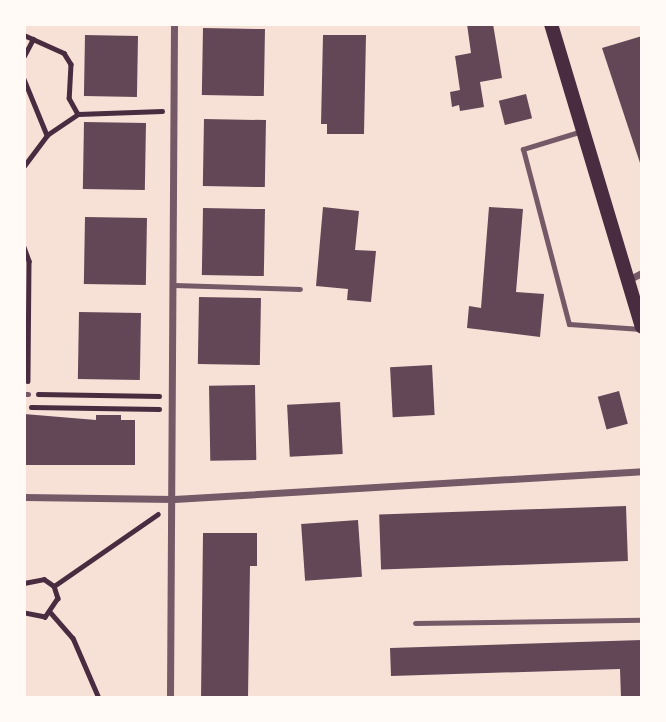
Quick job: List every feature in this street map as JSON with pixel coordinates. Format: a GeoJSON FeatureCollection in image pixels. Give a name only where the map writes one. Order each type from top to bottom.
{"type":"FeatureCollection","features":[{"type":"Feature","properties":{"kind":"main road"},"geometry":{"type":"LineString","coordinates":[[551,24],[642,328]]}},
{"type":"Feature","properties":{"kind":"street"},"geometry":{"type":"LineString","coordinates":[[170,698],[174,499],[174,24]]}},
{"type":"Feature","properties":{"kind":"street"},"geometry":{"type":"LineString","coordinates":[[628,280],[642,273]]}},
{"type":"Feature","properties":{"kind":"street"},"geometry":{"type":"LineString","coordinates":[[24,497],[174,499],[642,471]]}},
{"type":"Feature","properties":{"kind":"lane"},"geometry":{"type":"LineString","coordinates":[[582,131],[523,149],[569,324],[642,328]]}},
{"type":"Feature","properties":{"kind":"lane"},"geometry":{"type":"LineString","coordinates":[[174,285],[300,289]]}},
{"type":"Feature","properties":{"kind":"lane"},"geometry":{"type":"LineString","coordinates":[[415,624],[642,620]]}},
{"type":"Feature","properties":{"kind":"path"},"geometry":{"type":"LineString","coordinates":[[24,35],[64,52],[71,64],[69,98],[78,114]]}},
{"type":"Feature","properties":{"kind":"path"},"geometry":{"type":"LineString","coordinates":[[24,56],[33,39]]}},
{"type":"Feature","properties":{"kind":"path"},"geometry":{"type":"LineString","coordinates":[[24,79],[47,135]]}},
{"type":"Feature","properties":{"kind":"path"},"geometry":{"type":"LineString","coordinates":[[24,166],[47,135],[78,114],[174,111]]}},
{"type":"Feature","properties":{"kind":"path"},"geometry":{"type":"LineString","coordinates":[[24,247],[29,261],[26,394],[174,396]]}},
{"type":"Feature","properties":{"kind":"path"},"geometry":{"type":"LineString","coordinates":[[24,407],[174,409]]}},
{"type":"Feature","properties":{"kind":"path"},"geometry":{"type":"LineString","coordinates":[[54,586],[151,520],[174,499]]}},
{"type":"Feature","properties":{"kind":"path"},"geometry":{"type":"LineString","coordinates":[[24,613],[38,618],[51,613],[58,598],[54,586],[37,578],[25,582]]}},
{"type":"Feature","properties":{"kind":"path"},"geometry":{"type":"LineString","coordinates":[[51,613],[73,638],[99,698]]}},
{"type":"Feature","properties":{"kind":"building"},"geometry":{"type":"Polygon","coordinates":[[[467,24],[493,24],[502,78],[480,82],[484,107],[460,111],[459,105],[452,107],[450,92],[460,90],[455,56],[471,53],[467,24]]]}},
{"type":"Feature","properties":{"kind":"building"},"geometry":{"type":"Polygon","coordinates":[[[203,28],[265,29],[264,96],[202,95],[203,28]]]}},
{"type":"Feature","properties":{"kind":"building"},"geometry":{"type":"Polygon","coordinates":[[[85,35],[138,36],[137,97],[84,96],[85,35]]]}},
{"type":"Feature","properties":{"kind":"building"},"geometry":{"type":"Polygon","coordinates":[[[323,35],[366,35],[364,134],[327,134],[327,124],[321,124],[323,35]]]}},
{"type":"Feature","properties":{"kind":"building"},"geometry":{"type":"Polygon","coordinates":[[[642,36],[642,166],[641,166],[602,48],[642,36]]]}},
{"type":"Feature","properties":{"kind":"building"},"geometry":{"type":"Polygon","coordinates":[[[526,94],[532,118],[505,125],[499,101],[526,94]]]}},
{"type":"Feature","properties":{"kind":"building"},"geometry":{"type":"Polygon","coordinates":[[[204,119],[266,120],[265,187],[203,186],[204,119]]]}},
{"type":"Feature","properties":{"kind":"building"},"geometry":{"type":"Polygon","coordinates":[[[84,122],[146,123],[145,190],[83,189],[84,122]]]}},
{"type":"Feature","properties":{"kind":"building"},"geometry":{"type":"Polygon","coordinates":[[[323,207],[359,211],[355,250],[376,251],[371,302],[347,300],[348,289],[316,286],[323,207]]]}},
{"type":"Feature","properties":{"kind":"building"},"geometry":{"type":"Polygon","coordinates":[[[489,207],[523,209],[516,292],[544,294],[540,337],[467,328],[469,306],[481,308],[489,207]]]}},
{"type":"Feature","properties":{"kind":"building"},"geometry":{"type":"Polygon","coordinates":[[[203,208],[265,209],[264,276],[202,275],[203,208]]]}},
{"type":"Feature","properties":{"kind":"building"},"geometry":{"type":"Polygon","coordinates":[[[85,217],[147,218],[146,285],[84,284],[85,217]]]}},
{"type":"Feature","properties":{"kind":"building"},"geometry":{"type":"Polygon","coordinates":[[[199,297],[261,298],[260,365],[198,364],[199,297]]]}},
{"type":"Feature","properties":{"kind":"building"},"geometry":{"type":"Polygon","coordinates":[[[79,312],[141,313],[140,380],[78,379],[79,312]]]}},
{"type":"Feature","properties":{"kind":"building"},"geometry":{"type":"Polygon","coordinates":[[[432,365],[435,415],[393,417],[390,367],[432,365]]]}},
{"type":"Feature","properties":{"kind":"building"},"geometry":{"type":"Polygon","coordinates":[[[255,385],[256,460],[210,461],[209,386],[255,385]]]}},
{"type":"Feature","properties":{"kind":"building"},"geometry":{"type":"Polygon","coordinates":[[[619,391],[628,424],[607,430],[598,397],[619,391]]]}},
{"type":"Feature","properties":{"kind":"building"},"geometry":{"type":"Polygon","coordinates":[[[340,402],[343,454],[290,457],[287,405],[340,402]]]}},
{"type":"Feature","properties":{"kind":"building"},"geometry":{"type":"Polygon","coordinates":[[[24,414],[96,420],[96,415],[121,415],[121,420],[135,420],[135,465],[24,465],[24,414]]]}},
{"type":"Feature","properties":{"kind":"building"},"geometry":{"type":"Polygon","coordinates":[[[626,506],[628,561],[381,570],[379,515],[626,506]]]}},
{"type":"Feature","properties":{"kind":"building"},"geometry":{"type":"Polygon","coordinates":[[[358,520],[362,577],[305,581],[301,524],[358,520]]]}},
{"type":"Feature","properties":{"kind":"building"},"geometry":{"type":"Polygon","coordinates":[[[203,533],[257,533],[257,566],[250,566],[248,698],[201,698],[203,533]]]}},
{"type":"Feature","properties":{"kind":"building"},"geometry":{"type":"Polygon","coordinates":[[[642,640],[642,698],[621,698],[620,669],[391,676],[390,648],[642,640]]]}}]}
